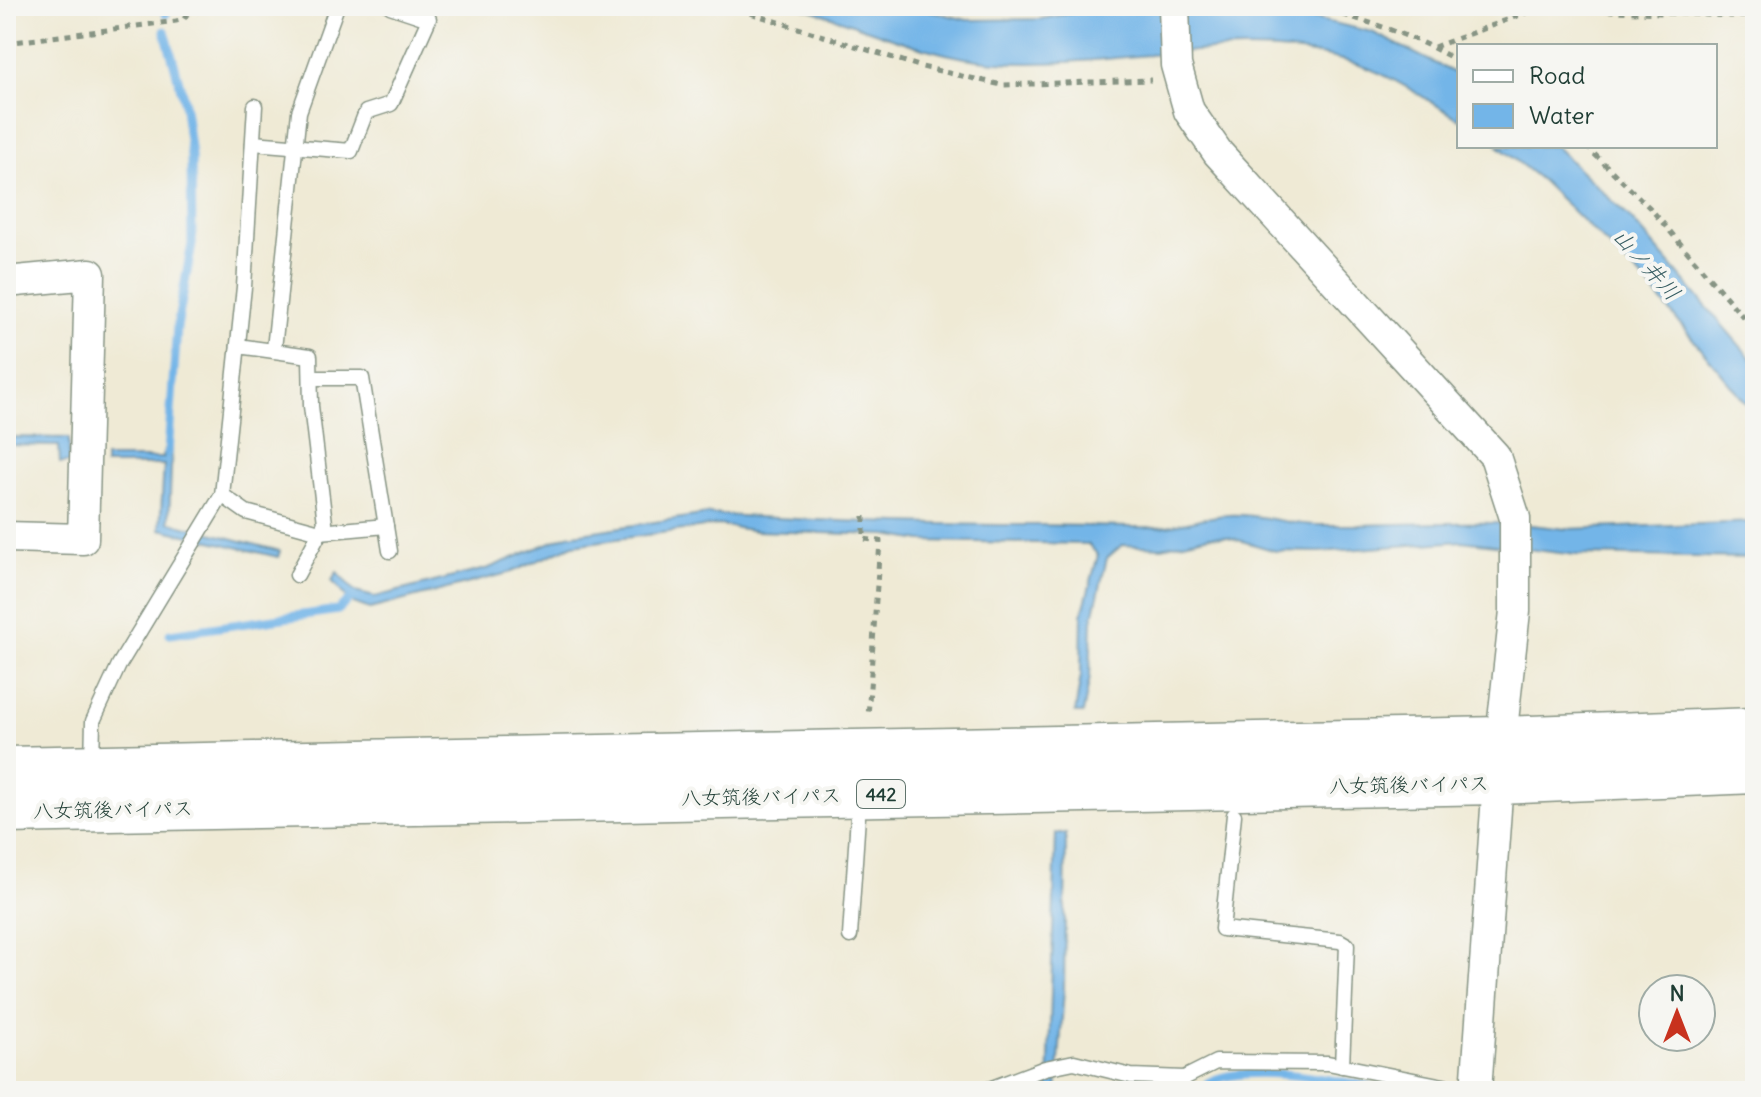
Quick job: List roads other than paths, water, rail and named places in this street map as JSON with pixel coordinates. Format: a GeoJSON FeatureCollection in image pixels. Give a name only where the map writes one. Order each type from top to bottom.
{"type":"FeatureCollection","features":[{"type":"Feature","properties":{"kind":"highway","name":"八女筑後バイパス"},"geometry":{"type":"LineString","coordinates":[[6,769],[1501,739],[1755,730]]}},
{"type":"Feature","properties":{"kind":"highway","name":"八女筑後バイパス"},"geometry":{"type":"LineString","coordinates":[[6,811],[1498,782],[1755,771]]}},
{"type":"Feature","properties":{"kind":"street"},"geometry":{"type":"LineString","coordinates":[[1174,6],[1178,72],[1189,111],[1218,153],[1495,456],[1515,518],[1515,611],[1501,739],[1476,1091]]}},
{"type":"Feature","properties":{"kind":"street"},"geometry":{"type":"LineString","coordinates":[[6,282],[90,274],[83,539],[6,537]]}},
{"type":"Feature","properties":{"kind":"lane"},"geometry":{"type":"LineString","coordinates":[[274,349],[299,112],[337,6]]}},
{"type":"Feature","properties":{"kind":"lane"},"geometry":{"type":"LineString","coordinates":[[253,143],[351,151],[366,112],[391,104],[429,19],[390,6]]}},
{"type":"Feature","properties":{"kind":"lane"},"geometry":{"type":"LineString","coordinates":[[92,768],[93,721],[119,665],[222,495],[238,346],[255,106]]}},
{"type":"Feature","properties":{"kind":"lane"},"geometry":{"type":"LineString","coordinates":[[238,346],[310,356],[325,523],[297,575]]}},
{"type":"Feature","properties":{"kind":"lane"},"geometry":{"type":"LineString","coordinates":[[311,378],[362,378],[390,551]]}},
{"type":"Feature","properties":{"kind":"lane"},"geometry":{"type":"LineString","coordinates":[[222,495],[246,512],[320,532],[386,526]]}},
{"type":"Feature","properties":{"kind":"lane"},"geometry":{"type":"LineString","coordinates":[[850,936],[860,794]]}},
{"type":"Feature","properties":{"kind":"lane"},"geometry":{"type":"LineString","coordinates":[[1234,815],[1222,929],[1340,941],[1347,945],[1342,1066]]}},
{"type":"Feature","properties":{"kind":"lane"},"geometry":{"type":"LineString","coordinates":[[984,1091],[1045,1068],[1074,1062],[1131,1076],[1184,1078],[1216,1062],[1342,1066],[1469,1091]]}},
{"type":"Feature","properties":{"kind":"water"},"geometry":{"type":"Polygon","coordinates":[[[798,6],[911,6],[967,20],[1041,19],[1108,6],[1260,6],[1372,32],[1457,74],[1457,118],[1376,71],[1302,52],[1215,50],[1040,63],[970,59],[920,47],[798,6]]]}},
{"type":"Feature","properties":{"kind":"water","name":"山ノ井川"},"geometry":{"type":"Polygon","coordinates":[[[1501,148],[1557,148],[1631,219],[1755,363],[1755,414],[1644,280],[1542,181],[1501,148]]]}},
{"type":"Feature","properties":{"kind":"water"},"geometry":{"type":"Polygon","coordinates":[[[6,437],[69,438],[69,463],[60,463],[59,446],[6,445],[6,437]]]}},
{"type":"Feature","properties":{"kind":"water"},"geometry":{"type":"Polygon","coordinates":[[[166,442],[172,442],[169,522],[280,551],[278,557],[160,529],[164,465],[105,465],[105,458],[163,458],[166,442]]]}},
{"type":"Feature","properties":{"kind":"water"},"geometry":{"type":"Polygon","coordinates":[[[708,514],[872,522],[1126,527],[1165,526],[1239,515],[1318,525],[1504,523],[1566,529],[1755,522],[1755,558],[1576,555],[1462,541],[1319,552],[1276,551],[1228,537],[1210,536],[1162,547],[1122,545],[1107,558],[1092,621],[1090,677],[1083,713],[1075,713],[1081,675],[1082,615],[1098,555],[1088,544],[922,541],[887,535],[756,531],[719,525],[573,545],[512,572],[370,609],[350,602],[332,581],[337,572],[355,592],[375,597],[489,568],[568,535],[708,514]]]}},
{"type":"Feature","properties":{"kind":"water"},"geometry":{"type":"Polygon","coordinates":[[[1056,834],[1066,834],[1064,988],[1057,1091],[1048,1091],[1056,834]]]}},
{"type":"Feature","properties":{"kind":"waterway"},"geometry":{"type":"LineString","coordinates":[[166,14],[168,6]]}},
{"type":"Feature","properties":{"kind":"waterway"},"geometry":{"type":"LineString","coordinates":[[165,31],[184,100],[191,156],[192,244],[177,327],[168,453]]}},
{"type":"Feature","properties":{"kind":"waterway"},"geometry":{"type":"LineString","coordinates":[[170,634],[338,610],[353,596]]}},
{"type":"Feature","properties":{"kind":"waterway"},"geometry":{"type":"LineString","coordinates":[[1208,1083],[1226,1076],[1273,1074],[1326,1079],[1394,1091]]}}]}
